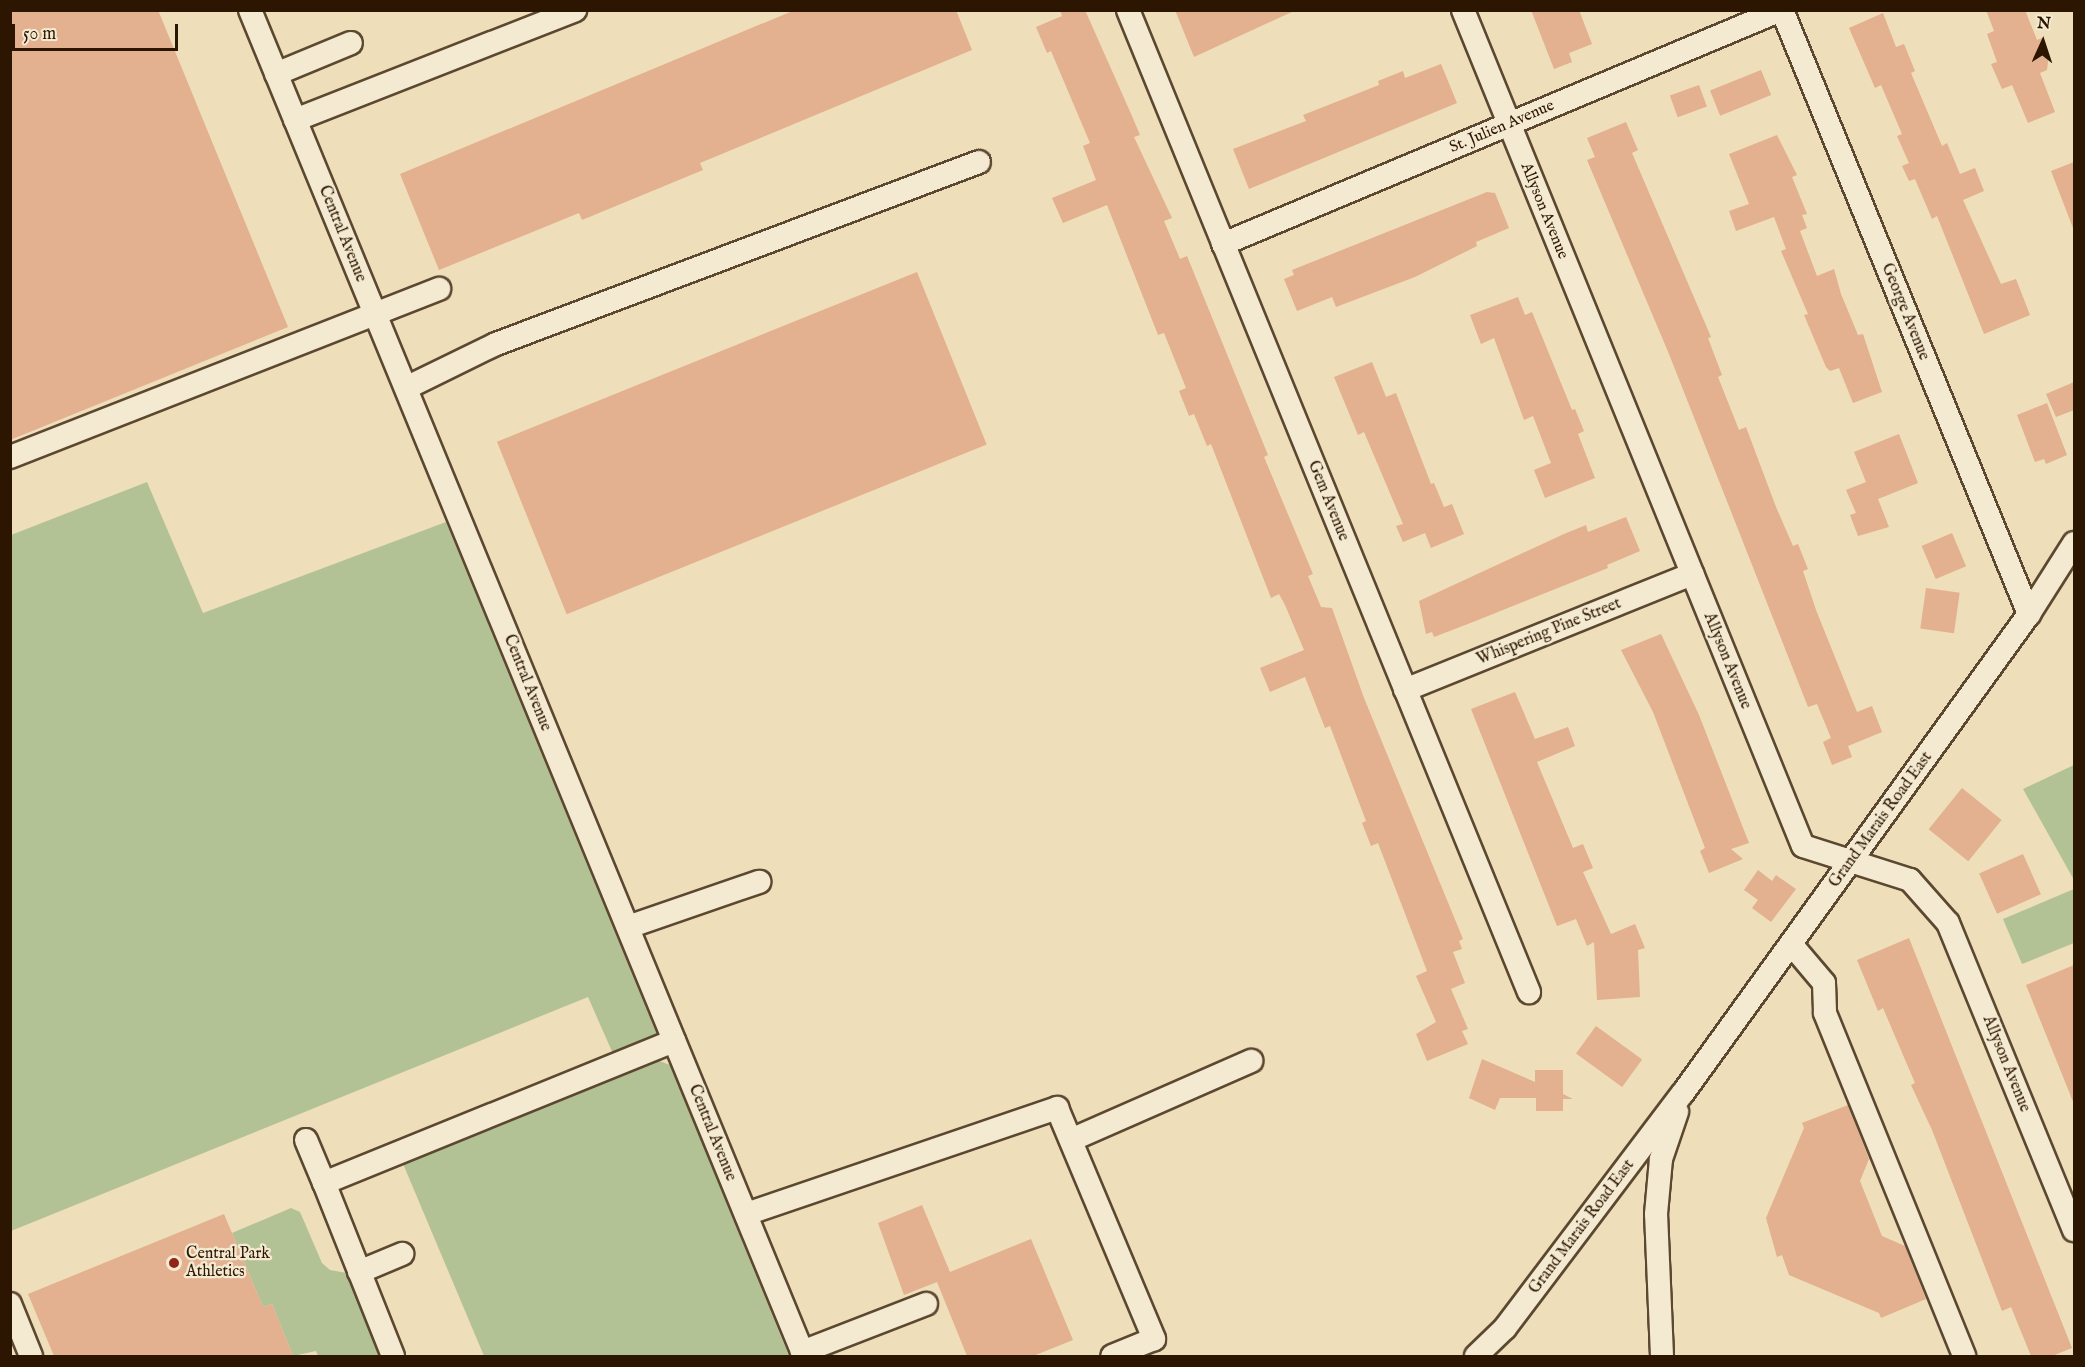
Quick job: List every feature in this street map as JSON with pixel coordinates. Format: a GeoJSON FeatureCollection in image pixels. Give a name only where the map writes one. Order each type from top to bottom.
{"type":"FeatureCollection","features":[{"type":"Feature","properties":{"kind":"street","name":"Central Avenue"},"geometry":{"type":"LineString","coordinates":[[250,10],[803,1354]]}},
{"type":"Feature","properties":{"kind":"street"},"geometry":{"type":"LineString","coordinates":[[295,120],[575,10]]}},
{"type":"Feature","properties":{"kind":"street","name":"Gem Avenue"},"geometry":{"type":"LineString","coordinates":[[1128,10],[1528,992]]}},
{"type":"Feature","properties":{"kind":"street","name":"Allyson Avenue"},"geometry":{"type":"LineString","coordinates":[[1463,10],[1803,846],[1910,880],[1948,923],[2074,1230]]}},
{"type":"Feature","properties":{"kind":"street","name":"St. Julien Avenue"},"geometry":{"type":"LineString","coordinates":[[1223,244],[1781,10]]}},
{"type":"Feature","properties":{"kind":"street","name":"George Avenue"},"geometry":{"type":"LineString","coordinates":[[1781,10],[2029,614]]}},
{"type":"Feature","properties":{"kind":"street"},"geometry":{"type":"LineString","coordinates":[[276,74],[351,43]]}},
{"type":"Feature","properties":{"kind":"street"},"geometry":{"type":"LineString","coordinates":[[406,388],[496,344],[979,162]]}},
{"type":"Feature","properties":{"kind":"street"},"geometry":{"type":"LineString","coordinates":[[10,457],[376,315],[439,288]]}},
{"type":"Feature","properties":{"kind":"street","name":"Grand Marais Road East"},"geometry":{"type":"LineString","coordinates":[[1476,1356],[1505,1328],[1683,1093],[2029,614],[2074,543]]}},
{"type":"Feature","properties":{"kind":"street","name":"Whispering Pine Street"},"geometry":{"type":"LineString","coordinates":[[1405,690],[1692,574]]}},
{"type":"Feature","properties":{"kind":"street"},"geometry":{"type":"LineString","coordinates":[[628,927],[759,882]]}},
{"type":"Feature","properties":{"kind":"street"},"geometry":{"type":"LineString","coordinates":[[1791,944],[1824,983],[1825,1013],[1964,1356]]}},
{"type":"Feature","properties":{"kind":"street"},"geometry":{"type":"LineString","coordinates":[[324,1183],[674,1041]]}},
{"type":"Feature","properties":{"kind":"street"},"geometry":{"type":"LineString","coordinates":[[1071,1140],[1251,1061]]}},
{"type":"Feature","properties":{"kind":"street","name":"Grand Marais Road East"},"geometry":{"type":"LineString","coordinates":[[1662,1356],[1656,1214],[1661,1159],[1683,1093]]}},
{"type":"Feature","properties":{"kind":"street"},"geometry":{"type":"LineString","coordinates":[[746,1214],[1057,1108],[1154,1339],[1112,1356]]}},
{"type":"Feature","properties":{"kind":"street"},"geometry":{"type":"LineString","coordinates":[[306,1140],[393,1356]]}},
{"type":"Feature","properties":{"kind":"street"},"geometry":{"type":"LineString","coordinates":[[359,1272],[402,1254]]}},
{"type":"Feature","properties":{"kind":"street"},"geometry":{"type":"LineString","coordinates":[[10,1304],[31,1356]]}},
{"type":"Feature","properties":{"kind":"street"},"geometry":{"type":"LineString","coordinates":[[803,1354],[926,1304]]}},
{"type":"Feature","properties":{"kind":"green space"},"geometry":{"type":"Polygon","coordinates":[[[147,482],[203,613],[446,522],[658,1037],[614,1056],[588,997],[11,1231],[11,535],[147,482]]]}},
{"type":"Feature","properties":{"kind":"green space"},"geometry":{"type":"Polygon","coordinates":[[[2074,765],[2074,880],[2023,789],[2074,765]]]}},
{"type":"Feature","properties":{"kind":"green space"},"geometry":{"type":"Polygon","coordinates":[[[2074,889],[2074,943],[2022,964],[2003,919],[2074,889]]]}},
{"type":"Feature","properties":{"kind":"green space"},"geometry":{"type":"Polygon","coordinates":[[[649,1057],[670,1065],[789,1356],[484,1356],[401,1159],[649,1057]]]}},
{"type":"Feature","properties":{"kind":"green space"},"geometry":{"type":"Polygon","coordinates":[[[291,1208],[300,1212],[322,1263],[330,1270],[347,1273],[381,1356],[318,1356],[316,1351],[293,1356],[272,1304],[263,1307],[232,1233],[291,1208]]]}},
{"type":"Feature","properties":{"kind":"building"},"geometry":{"type":"Polygon","coordinates":[[[10,10],[158,10],[288,327],[10,440],[10,10]]]}},
{"type":"Feature","properties":{"kind":"building"},"geometry":{"type":"Polygon","coordinates":[[[795,10],[956,10],[972,50],[700,163],[703,170],[582,220],[579,213],[439,270],[400,174],[795,10]]]}},
{"type":"Feature","properties":{"kind":"building"},"geometry":{"type":"Polygon","coordinates":[[[1060,10],[1085,10],[1132,116],[1140,135],[1134,137],[1172,218],[1164,221],[1180,259],[1187,256],[1268,455],[1264,457],[1313,574],[1308,576],[1321,607],[1332,608],[1364,698],[1463,939],[1459,941],[1462,949],[1453,952],[1465,983],[1451,989],[1468,1029],[1462,1031],[1468,1044],[1427,1061],[1416,1034],[1436,1022],[1416,976],[1427,971],[1378,843],[1371,846],[1362,823],[1366,821],[1330,726],[1325,728],[1305,677],[1270,692],[1260,668],[1304,650],[1285,605],[1279,594],[1271,598],[1211,444],[1207,446],[1194,414],[1189,416],[1179,391],[1186,388],[1164,333],[1158,335],[1107,205],[1063,223],[1052,198],[1096,180],[1083,146],[1090,143],[1051,51],[1047,53],[1036,27],[1062,16],[1060,10]]]}},
{"type":"Feature","properties":{"kind":"building"},"geometry":{"type":"Polygon","coordinates":[[[1175,10],[1294,10],[1294,11],[1194,57],[1175,10]]]}},
{"type":"Feature","properties":{"kind":"building"},"geometry":{"type":"Polygon","coordinates":[[[1531,10],[1579,10],[1592,44],[1569,53],[1572,62],[1554,69],[1531,10]]]}},
{"type":"Feature","properties":{"kind":"building"},"geometry":{"type":"Polygon","coordinates":[[[1986,10],[2025,10],[2037,40],[2042,38],[2049,54],[2047,70],[2040,73],[2055,112],[2028,123],[2012,85],[2002,89],[1991,64],[1997,62],[1987,34],[1994,31],[1986,10]]]}},
{"type":"Feature","properties":{"kind":"building"},"geometry":{"type":"Polygon","coordinates":[[[1883,13],[1896,47],[1904,44],[1915,71],[1911,73],[1942,146],[1947,143],[1960,174],[1975,168],[1984,191],[1963,200],[2001,284],[2016,279],[2030,315],[1984,334],[1937,216],[1932,219],[1915,179],[1909,181],[1902,166],[1909,163],[1897,136],[1902,134],[1881,85],[1875,88],[1849,28],[1883,13]]]}},
{"type":"Feature","properties":{"kind":"building"},"geometry":{"type":"Polygon","coordinates":[[[1441,64],[1457,103],[1249,189],[1233,149],[1306,121],[1303,115],[1379,85],[1378,81],[1403,71],[1405,78],[1441,64]]]}},
{"type":"Feature","properties":{"kind":"building"},"geometry":{"type":"Polygon","coordinates":[[[1761,70],[1771,95],[1720,116],[1710,91],[1761,70]]]}},
{"type":"Feature","properties":{"kind":"building"},"geometry":{"type":"Polygon","coordinates":[[[1699,85],[1707,107],[1678,117],[1670,96],[1699,85]]]}},
{"type":"Feature","properties":{"kind":"building"},"geometry":{"type":"Polygon","coordinates":[[[1626,122],[1638,150],[1632,153],[1711,337],[1708,338],[1722,375],[1718,377],[1739,430],[1746,427],[1793,546],[1798,544],[1808,569],[1803,571],[1816,610],[1857,712],[1872,706],[1882,732],[1848,746],[1852,757],[1832,765],[1823,742],[1831,738],[1817,704],[1808,707],[1669,354],[1587,160],[1595,157],[1587,138],[1626,122]]]}},
{"type":"Feature","properties":{"kind":"building"},"geometry":{"type":"Polygon","coordinates":[[[1777,135],[1797,175],[1792,177],[1807,214],[1802,215],[1807,228],[1800,231],[1817,276],[1834,269],[1841,294],[1858,335],[1863,334],[1882,392],[1853,403],[1839,368],[1830,371],[1826,367],[1804,315],[1808,314],[1781,251],[1786,249],[1774,217],[1736,231],[1729,211],[1749,204],[1729,154],[1777,135]]]}},
{"type":"Feature","properties":{"kind":"building"},"geometry":{"type":"Polygon","coordinates":[[[2074,162],[2074,228],[2073,228],[2051,171],[2074,162]]]}},
{"type":"Feature","properties":{"kind":"building"},"geometry":{"type":"Polygon","coordinates":[[[1487,192],[1495,193],[1509,228],[1476,242],[1477,246],[1415,277],[1336,307],[1332,297],[1297,311],[1284,279],[1294,275],[1292,270],[1487,192]]]}},
{"type":"Feature","properties":{"kind":"building"},"geometry":{"type":"Polygon","coordinates":[[[917,272],[987,444],[567,614],[497,442],[917,272]]]}},
{"type":"Feature","properties":{"kind":"building"},"geometry":{"type":"Polygon","coordinates":[[[1518,297],[1525,315],[1532,312],[1572,410],[1575,409],[1584,431],[1578,434],[1595,478],[1545,498],[1534,470],[1551,463],[1533,416],[1524,420],[1494,338],[1481,344],[1470,315],[1518,297]]]}},
{"type":"Feature","properties":{"kind":"building"},"geometry":{"type":"Polygon","coordinates":[[[1372,362],[1386,397],[1396,393],[1431,484],[1434,483],[1444,507],[1452,504],[1464,534],[1431,548],[1425,533],[1403,542],[1396,526],[1403,524],[1364,432],[1358,435],[1334,377],[1372,362]]]}},
{"type":"Feature","properties":{"kind":"building"},"geometry":{"type":"Polygon","coordinates":[[[2074,382],[2074,410],[2056,417],[2046,394],[2074,382]]]}},
{"type":"Feature","properties":{"kind":"building"},"geometry":{"type":"Polygon","coordinates":[[[2047,403],[2067,455],[2046,464],[2044,459],[2035,462],[2017,415],[2047,403]]]}},
{"type":"Feature","properties":{"kind":"building"},"geometry":{"type":"Polygon","coordinates":[[[1899,434],[1918,483],[1878,499],[1889,527],[1858,536],[1850,515],[1856,513],[1846,490],[1866,482],[1854,452],[1899,434]]]}},
{"type":"Feature","properties":{"kind":"building"},"geometry":{"type":"Polygon","coordinates":[[[1626,517],[1640,551],[1607,565],[1608,568],[1473,622],[1434,637],[1432,632],[1426,634],[1419,601],[1586,525],[1588,532],[1626,517]]]}},
{"type":"Feature","properties":{"kind":"building"},"geometry":{"type":"Polygon","coordinates":[[[1952,533],[1966,566],[1936,579],[1922,546],[1952,533]]]}},
{"type":"Feature","properties":{"kind":"building"},"geometry":{"type":"Polygon","coordinates":[[[1926,588],[1960,593],[1954,633],[1920,629],[1926,588]]]}},
{"type":"Feature","properties":{"kind":"building"},"geometry":{"type":"Polygon","coordinates":[[[1661,634],[1699,715],[1749,843],[1731,849],[1743,859],[1709,873],[1700,851],[1705,848],[1653,712],[1621,650],[1661,634]]]}},
{"type":"Feature","properties":{"kind":"building"},"geometry":{"type":"Polygon","coordinates":[[[1515,692],[1535,739],[1568,727],[1575,746],[1537,762],[1573,848],[1583,844],[1593,868],[1583,872],[1611,934],[1635,924],[1645,948],[1638,950],[1640,997],[1597,1000],[1594,942],[1587,946],[1576,919],[1557,926],[1471,709],[1515,692]]]}},
{"type":"Feature","properties":{"kind":"building"},"geometry":{"type":"Polygon","coordinates":[[[1962,788],[2002,820],[1968,861],[1929,829],[1962,788]]]}},
{"type":"Feature","properties":{"kind":"building"},"geometry":{"type":"Polygon","coordinates":[[[2023,854],[2041,894],[1997,914],[1979,874],[2023,854]]]}},
{"type":"Feature","properties":{"kind":"building"},"geometry":{"type":"Polygon","coordinates":[[[1758,870],[1772,881],[1776,875],[1796,889],[1771,922],[1752,908],[1758,900],[1744,890],[1758,870]]]}},
{"type":"Feature","properties":{"kind":"building"},"geometry":{"type":"Polygon","coordinates":[[[1909,938],[2072,1348],[2052,1356],[2031,1356],[2011,1307],[2002,1311],[1932,1130],[1911,1085],[1915,1083],[1883,1008],[1878,1011],[1857,960],[1909,938]]]}},
{"type":"Feature","properties":{"kind":"building"},"geometry":{"type":"Polygon","coordinates":[[[2074,965],[2074,1104],[2026,985],[2074,965]]]}},
{"type":"Feature","properties":{"kind":"building"},"geometry":{"type":"Polygon","coordinates":[[[1596,1026],[1642,1060],[1622,1087],[1576,1054],[1596,1026]]]}},
{"type":"Feature","properties":{"kind":"building"},"geometry":{"type":"Polygon","coordinates":[[[1482,1059],[1535,1082],[1535,1070],[1563,1070],[1563,1094],[1573,1099],[1563,1099],[1563,1111],[1536,1111],[1536,1098],[1500,1098],[1495,1110],[1469,1098],[1482,1059]]]}},
{"type":"Feature","properties":{"kind":"building"},"geometry":{"type":"Polygon","coordinates":[[[1848,1105],[1869,1159],[1860,1181],[1882,1236],[1905,1246],[1926,1299],[1881,1318],[1879,1313],[1789,1275],[1782,1255],[1777,1257],[1766,1218],[1804,1128],[1802,1123],[1848,1105]]]}},
{"type":"Feature","properties":{"kind":"building"},"geometry":{"type":"Polygon","coordinates":[[[922,1205],[950,1272],[1031,1239],[1073,1340],[1033,1356],[967,1356],[937,1282],[904,1295],[878,1223],[922,1205]]]}},
{"type":"Feature","properties":{"kind":"building","name":"Central Park Athletics"},"geometry":{"type":"Polygon","coordinates":[[[224,1214],[263,1307],[272,1304],[293,1356],[54,1356],[28,1294],[224,1214]]]}},
{"type":"Feature","properties":{"kind":"place","name":"Central Park Athletics"},"geometry":{"type":"Point","coordinates":[174,1263]}}]}
